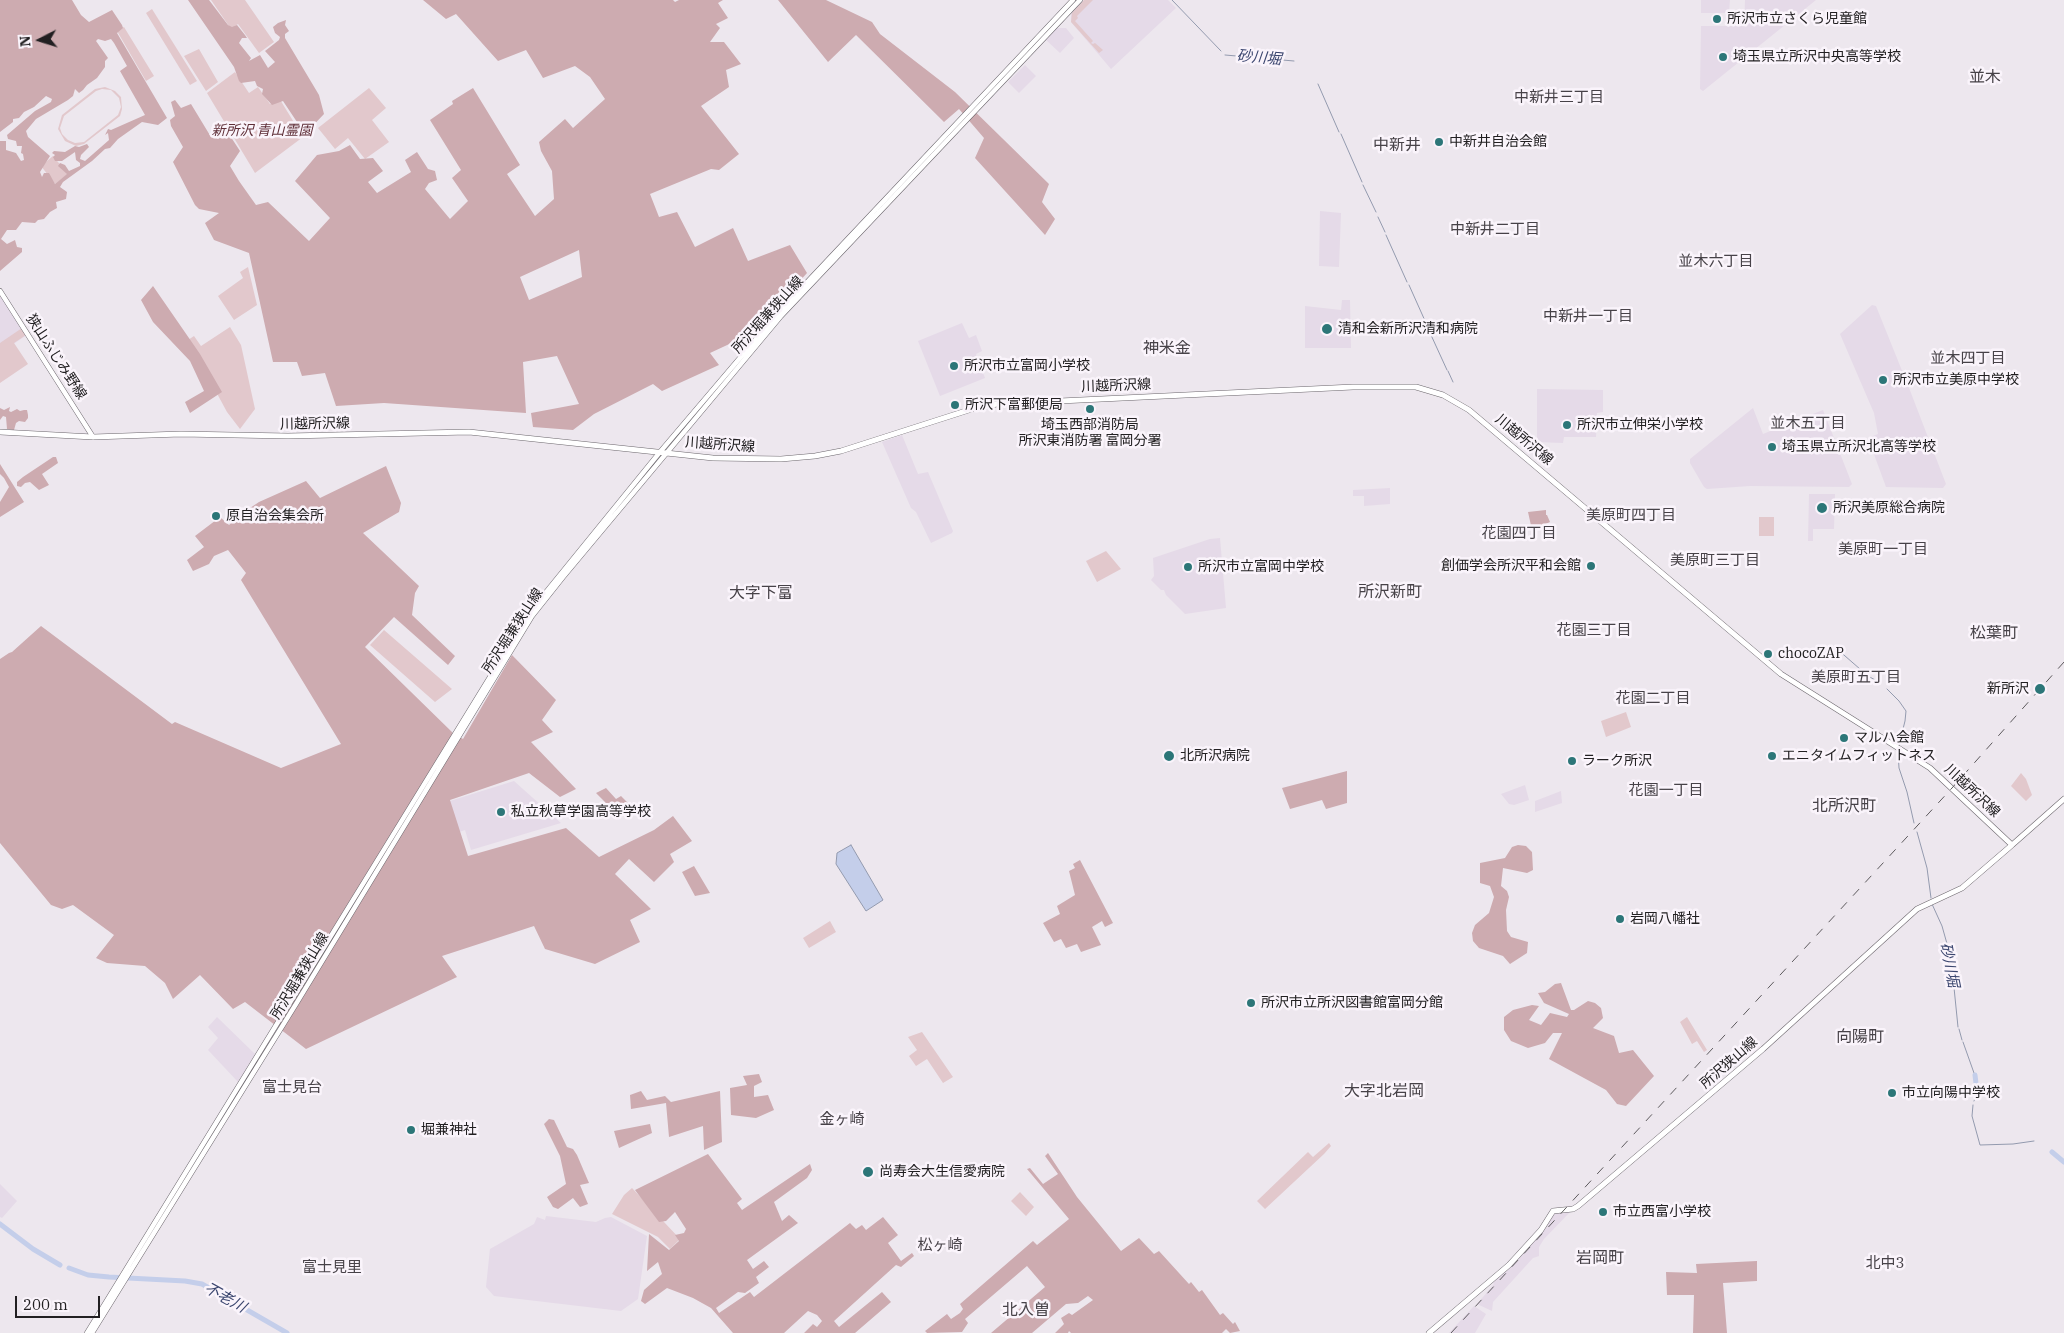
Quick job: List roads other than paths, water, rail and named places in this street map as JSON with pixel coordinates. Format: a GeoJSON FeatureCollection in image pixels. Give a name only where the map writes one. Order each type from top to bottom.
{"type":"FeatureCollection","features":[{"type":"Feature","properties":{"kind":"main road","name":"所沢堀兼狭山線"},"geometry":{"type":"LineString","coordinates":[[92,1333],[126,1274],[296,1004],[532,616],[663,452],[779,312],[1073,0]]}},
{"type":"Feature","properties":{"kind":"main road","name":"所沢堀兼狭山線"},"geometry":{"type":"LineString","coordinates":[[663,452],[781,316],[1080,0]]}},
{"type":"Feature","properties":{"kind":"main road","name":"狭山ふじみ野線"},"geometry":{"type":"LineString","coordinates":[[0,291],[93,436]]}},
{"type":"Feature","properties":{"kind":"main road","name":"川越所沢線"},"geometry":{"type":"LineString","coordinates":[[0,432],[93,436],[181,434],[288,436],[469,432],[663,452],[746,459],[781,459],[815,456],[854,448],[972,409],[1005,403],[1352,387],[1416,387],[1443,395],[1469,410],[1781,674],[1937,774],[2012,845]]}},
{"type":"Feature","properties":{"kind":"main road"},"geometry":{"type":"LineString","coordinates":[[2012,845],[2064,799]]}},
{"type":"Feature","properties":{"kind":"main road","name":"所沢狭山線"},"geometry":{"type":"LineString","coordinates":[[1429,1333],[1513,1261],[1541,1230],[1553,1211],[1573,1209],[1578,1206],[1763,1050],[1917,909],[1962,888],[2012,845]]}},
{"type":"Feature","properties":{"kind":"main road","name":"所沢堀兼狭山線"},"geometry":{"type":"LineString","coordinates":[[87,1333],[122,1281]]}},
{"type":"Feature","properties":{"kind":"water"},"geometry":{"type":"Polygon","coordinates":[[[851,845],[883,900],[866,911],[836,864],[837,853],[851,845]]]}},
{"type":"Feature","properties":{"kind":"waterway","name":"砂川堀"},"geometry":{"type":"LineString","coordinates":[[1172,0],[1221,51]]}},
{"type":"Feature","properties":{"kind":"waterway","name":"砂川堀"},"geometry":{"type":"LineString","coordinates":[[1225,55],[1294,61]]}},
{"type":"Feature","properties":{"kind":"waterway","name":"砂川堀"},"geometry":{"type":"LineString","coordinates":[[1318,84],[1339,132]]}},
{"type":"Feature","properties":{"kind":"waterway","name":"砂川堀"},"geometry":{"type":"LineString","coordinates":[[1341,134],[1362,182]]}},
{"type":"Feature","properties":{"kind":"waterway","name":"砂川堀"},"geometry":{"type":"LineString","coordinates":[[1363,185],[1376,212]]}},
{"type":"Feature","properties":{"kind":"waterway","name":"砂川堀"},"geometry":{"type":"LineString","coordinates":[[1378,217],[1385,232]]}},
{"type":"Feature","properties":{"kind":"waterway","name":"砂川堀"},"geometry":{"type":"LineString","coordinates":[[1386,235],[1407,282]]}},
{"type":"Feature","properties":{"kind":"waterway","name":"砂川堀"},"geometry":{"type":"LineString","coordinates":[[1409,285],[1430,332]]}},
{"type":"Feature","properties":{"kind":"waterway","name":"砂川堀"},"geometry":{"type":"LineString","coordinates":[[1431,335],[1447,370]]}},
{"type":"Feature","properties":{"kind":"waterway","name":"砂川堀"},"geometry":{"type":"LineString","coordinates":[[1448,371],[1453,382]]}},
{"type":"Feature","properties":{"kind":"waterway","name":"砂川堀"},"geometry":{"type":"LineString","coordinates":[[1837,649],[1868,676],[1877,681]]}},
{"type":"Feature","properties":{"kind":"waterway","name":"砂川堀"},"geometry":{"type":"LineString","coordinates":[[1887,689],[1906,711],[1899,745]]}},
{"type":"Feature","properties":{"kind":"waterway","name":"砂川堀"},"geometry":{"type":"LineString","coordinates":[[1898,751],[1899,768],[1914,823]]}},
{"type":"Feature","properties":{"kind":"waterway","name":"砂川堀"},"geometry":{"type":"LineString","coordinates":[[1917,832],[1927,868],[1931,898]]}},
{"type":"Feature","properties":{"kind":"waterway","name":"砂川堀"},"geometry":{"type":"LineString","coordinates":[[1932,904],[1942,926],[1951,958],[1958,1027]]}},
{"type":"Feature","properties":{"kind":"waterway","name":"砂川堀"},"geometry":{"type":"LineString","coordinates":[[1959,1029],[1962,1040]]}},
{"type":"Feature","properties":{"kind":"waterway","name":"砂川堀"},"geometry":{"type":"LineString","coordinates":[[1963,1042],[1974,1073]]}},
{"type":"Feature","properties":{"kind":"waterway","name":"砂川堀"},"geometry":{"type":"LineString","coordinates":[[1975,1075],[1977,1092]]}},
{"type":"Feature","properties":{"kind":"waterway","name":"砂川堀"},"geometry":{"type":"LineString","coordinates":[[1974,1101],[1977,1094]]}},
{"type":"Feature","properties":{"kind":"waterway","name":"砂川堀"},"geometry":{"type":"LineString","coordinates":[[1973,1105],[1972,1116],[1980,1145],[2034,1141]]}},
{"type":"Feature","properties":{"kind":"waterway","name":"砂川堀"},"geometry":{"type":"LineString","coordinates":[[2052,1152],[2064,1162]]}},
{"type":"Feature","properties":{"kind":"waterway","name":"不老川"},"geometry":{"type":"LineString","coordinates":[[0,1224],[33,1249],[60,1265]]}},
{"type":"Feature","properties":{"kind":"waterway","name":"不老川"},"geometry":{"type":"LineString","coordinates":[[69,1268],[88,1275],[185,1281],[202,1284],[287,1333]]}},
{"type":"Feature","properties":{"kind":"railway"},"geometry":{"type":"LineString","coordinates":[[1451,1333],[1952,788],[2064,662]]}},
{"type":"Feature","properties":{"kind":"place","name":"所沢市立さくら児童館"},"geometry":{"type":"Point","coordinates":[1717,19]}},
{"type":"Feature","properties":{"kind":"place","name":"埼玉県立所沢中央高等学校"},"geometry":{"type":"Point","coordinates":[1723,57]}},
{"type":"Feature","properties":{"kind":"place","name":"中新井自治会館"},"geometry":{"type":"Point","coordinates":[1439,142]}},
{"type":"Feature","properties":{"kind":"place","name":"清和会新所沢清和病院"},"geometry":{"type":"Point","coordinates":[1327,329]}},
{"type":"Feature","properties":{"kind":"place","name":"所沢市立富岡小学校"},"geometry":{"type":"Point","coordinates":[954,366]}},
{"type":"Feature","properties":{"kind":"place","name":"所沢市立美原中学校"},"geometry":{"type":"Point","coordinates":[1883,380]}},
{"type":"Feature","properties":{"kind":"place","name":"所沢下富郵便局"},"geometry":{"type":"Point","coordinates":[955,405]}},
{"type":"Feature","properties":{"kind":"place","name":"埼玉西部消防局 所沢東消防署 富岡分署"},"geometry":{"type":"Point","coordinates":[1090,409]}},
{"type":"Feature","properties":{"kind":"place","name":"所沢市立伸栄小学校"},"geometry":{"type":"Point","coordinates":[1567,425]}},
{"type":"Feature","properties":{"kind":"place","name":"埼玉県立所沢北高等学校"},"geometry":{"type":"Point","coordinates":[1772,447]}},
{"type":"Feature","properties":{"kind":"place","name":"所沢美原総合病院"},"geometry":{"type":"Point","coordinates":[1822,508]}},
{"type":"Feature","properties":{"kind":"place","name":"原自治会集会所"},"geometry":{"type":"Point","coordinates":[216,516]}},
{"type":"Feature","properties":{"kind":"place","name":"創価学会所沢平和会館"},"geometry":{"type":"Point","coordinates":[1591,566]}},
{"type":"Feature","properties":{"kind":"place","name":"所沢市立富岡中学校"},"geometry":{"type":"Point","coordinates":[1188,567]}},
{"type":"Feature","properties":{"kind":"place","name":"chocoZAP"},"geometry":{"type":"Point","coordinates":[1768,654]}},
{"type":"Feature","properties":{"kind":"place","name":"新所沢"},"geometry":{"type":"Point","coordinates":[2040,689]}},
{"type":"Feature","properties":{"kind":"place","name":"マルハ会館"},"geometry":{"type":"Point","coordinates":[1844,738]}},
{"type":"Feature","properties":{"kind":"place","name":"北所沢病院"},"geometry":{"type":"Point","coordinates":[1169,756]}},
{"type":"Feature","properties":{"kind":"place","name":"エニタイムフィットネス"},"geometry":{"type":"Point","coordinates":[1772,756]}},
{"type":"Feature","properties":{"kind":"place","name":"ラーク所沢"},"geometry":{"type":"Point","coordinates":[1572,761]}},
{"type":"Feature","properties":{"kind":"place","name":"私立秋草学園高等学校"},"geometry":{"type":"Point","coordinates":[501,812]}},
{"type":"Feature","properties":{"kind":"place","name":"岩岡八幡社"},"geometry":{"type":"Point","coordinates":[1620,919]}},
{"type":"Feature","properties":{"kind":"place","name":"所沢市立所沢図書館富岡分館"},"geometry":{"type":"Point","coordinates":[1251,1003]}},
{"type":"Feature","properties":{"kind":"place","name":"市立向陽中学校"},"geometry":{"type":"Point","coordinates":[1892,1093]}},
{"type":"Feature","properties":{"kind":"place","name":"堀兼神社"},"geometry":{"type":"Point","coordinates":[411,1130]}},
{"type":"Feature","properties":{"kind":"place","name":"尚寿会大生信愛病院"},"geometry":{"type":"Point","coordinates":[868,1172]}},
{"type":"Feature","properties":{"kind":"place","name":"市立西富小学校"},"geometry":{"type":"Point","coordinates":[1603,1212]}},
{"type":"Feature","properties":{"kind":"district","name":"並木"},"geometry":{"type":"Point","coordinates":[1985,77]}},
{"type":"Feature","properties":{"kind":"district","name":"中新井三丁目"},"geometry":{"type":"Point","coordinates":[1559,98]}},
{"type":"Feature","properties":{"kind":"district","name":"中新井"},"geometry":{"type":"Point","coordinates":[1397,145]}},
{"type":"Feature","properties":{"kind":"district","name":"中新井二丁目"},"geometry":{"type":"Point","coordinates":[1495,230]}},
{"type":"Feature","properties":{"kind":"district","name":"並木六丁目"},"geometry":{"type":"Point","coordinates":[1716,262]}},
{"type":"Feature","properties":{"kind":"district","name":"中新井一丁目"},"geometry":{"type":"Point","coordinates":[1588,317]}},
{"type":"Feature","properties":{"kind":"district","name":"神米金"},"geometry":{"type":"Point","coordinates":[1167,348]}},
{"type":"Feature","properties":{"kind":"district","name":"並木四丁目"},"geometry":{"type":"Point","coordinates":[1968,359]}},
{"type":"Feature","properties":{"kind":"district","name":"並木五丁目"},"geometry":{"type":"Point","coordinates":[1808,424]}},
{"type":"Feature","properties":{"kind":"district","name":"美原町四丁目"},"geometry":{"type":"Point","coordinates":[1631,516]}},
{"type":"Feature","properties":{"kind":"district","name":"花園四丁目"},"geometry":{"type":"Point","coordinates":[1519,534]}},
{"type":"Feature","properties":{"kind":"district","name":"美原町一丁目"},"geometry":{"type":"Point","coordinates":[1883,550]}},
{"type":"Feature","properties":{"kind":"district","name":"美原町三丁目"},"geometry":{"type":"Point","coordinates":[1715,561]}},
{"type":"Feature","properties":{"kind":"district","name":"所沢新町"},"geometry":{"type":"Point","coordinates":[1390,592]}},
{"type":"Feature","properties":{"kind":"district","name":"大字下富"},"geometry":{"type":"Point","coordinates":[761,593]}},
{"type":"Feature","properties":{"kind":"district","name":"花園三丁目"},"geometry":{"type":"Point","coordinates":[1594,631]}},
{"type":"Feature","properties":{"kind":"district","name":"松葉町"},"geometry":{"type":"Point","coordinates":[1994,633]}},
{"type":"Feature","properties":{"kind":"district","name":"美原町五丁目"},"geometry":{"type":"Point","coordinates":[1856,678]}},
{"type":"Feature","properties":{"kind":"district","name":"花園二丁目"},"geometry":{"type":"Point","coordinates":[1653,699]}},
{"type":"Feature","properties":{"kind":"district","name":"花園一丁目"},"geometry":{"type":"Point","coordinates":[1666,791]}},
{"type":"Feature","properties":{"kind":"district","name":"北所沢町"},"geometry":{"type":"Point","coordinates":[1844,806]}},
{"type":"Feature","properties":{"kind":"district","name":"向陽町"},"geometry":{"type":"Point","coordinates":[1860,1037]}},
{"type":"Feature","properties":{"kind":"district","name":"富士見台"},"geometry":{"type":"Point","coordinates":[292,1088]}},
{"type":"Feature","properties":{"kind":"district","name":"大字北岩岡"},"geometry":{"type":"Point","coordinates":[1384,1091]}},
{"type":"Feature","properties":{"kind":"district","name":"金ヶ崎"},"geometry":{"type":"Point","coordinates":[842,1120]}},
{"type":"Feature","properties":{"kind":"district","name":"松ヶ崎"},"geometry":{"type":"Point","coordinates":[940,1246]}},
{"type":"Feature","properties":{"kind":"district","name":"岩岡町"},"geometry":{"type":"Point","coordinates":[1600,1258]}},
{"type":"Feature","properties":{"kind":"district","name":"北中3"},"geometry":{"type":"Point","coordinates":[1885,1264]}},
{"type":"Feature","properties":{"kind":"district","name":"富士見里"},"geometry":{"type":"Point","coordinates":[332,1268]}},
{"type":"Feature","properties":{"kind":"district","name":"北入曽"},"geometry":{"type":"Point","coordinates":[1026,1310]}},
{"type":"Feature","properties":{"kind":"park label","name":"新所沢 青山霊園"},"geometry":{"type":"Point","coordinates":[262,131]}}]}
